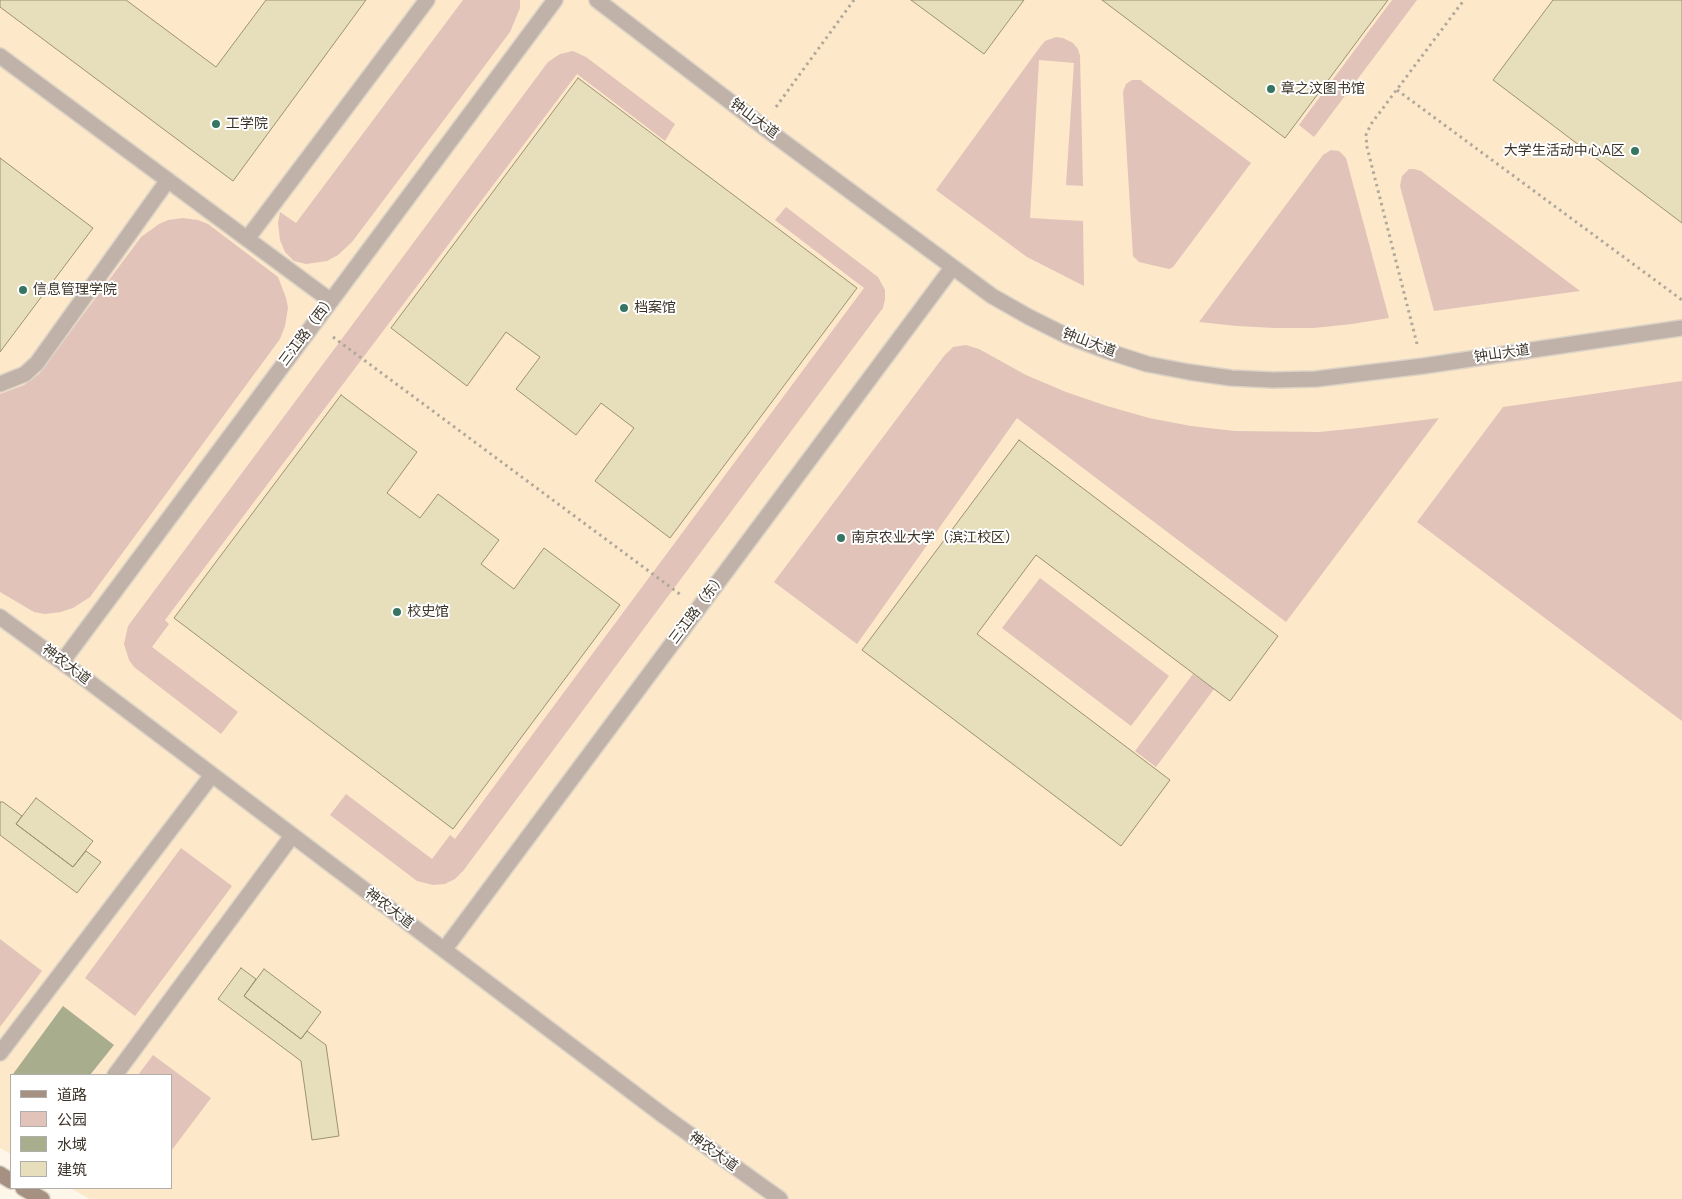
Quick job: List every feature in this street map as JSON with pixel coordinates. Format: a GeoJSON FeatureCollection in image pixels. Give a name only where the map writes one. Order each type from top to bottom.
{"type":"FeatureCollection","features":[{"type":"Feature","properties":{"kind":"lane"},"geometry":{"type":"LineString","coordinates":[[247,239],[427,0]]}},
{"type":"Feature","properties":{"kind":"lane","name":"三江路（西）"},"geometry":{"type":"LineString","coordinates":[[62,662],[555,0]]}},
{"type":"Feature","properties":{"kind":"lane","name":"钟山大道"},"geometry":{"type":"LineString","coordinates":[[597,0],[762,126],[992,296],[1029,318],[1067,336],[1147,364],[1231,378],[1307,380],[1423,366],[1682,328]]}},
{"type":"Feature","properties":{"kind":"lane"},"geometry":{"type":"LineString","coordinates":[[0,56],[331,301]]}},
{"type":"Feature","properties":{"kind":"lane"},"geometry":{"type":"LineString","coordinates":[[0,384],[25,374],[37,363],[168,180]]}},
{"type":"Feature","properties":{"kind":"lane","name":"三江路（东）"},"geometry":{"type":"LineString","coordinates":[[444,950],[952,268]]}},
{"type":"Feature","properties":{"kind":"lane","name":"神农大道"},"geometry":{"type":"LineString","coordinates":[[0,617],[664,1116],[780,1199]]}},
{"type":"Feature","properties":{"kind":"lane"},"geometry":{"type":"LineString","coordinates":[[0,1053],[212,775]]}},
{"type":"Feature","properties":{"kind":"lane"},"geometry":{"type":"LineString","coordinates":[[116,1074],[292,836]]}},
{"type":"Feature","properties":{"kind":"path"},"geometry":{"type":"LineString","coordinates":[[762,126],[854,0]]}},
{"type":"Feature","properties":{"kind":"path"},"geometry":{"type":"LineString","coordinates":[[1423,366],[1367,147],[1366,135],[1371,124],[1464,0]]}},
{"type":"Feature","properties":{"kind":"path"},"geometry":{"type":"LineString","coordinates":[[1396,90],[1682,300]]}},
{"type":"Feature","properties":{"kind":"path"},"geometry":{"type":"LineString","coordinates":[[314,323],[699,608]]}},
{"type":"Feature","properties":{"kind":"shaded area","name":"南京农业大学（滨江校区）"},"geometry":{"type":"Polygon","coordinates":[[[0,0],[1682,0],[1682,1199],[90,1199],[72,1189],[172,1189],[172,1074],[10,1074],[10,1153],[0,1148],[0,0]]]}},
{"type":"Feature","properties":{"kind":"green space"},"geometry":{"type":"Polygon","coordinates":[[[463,0],[520,0],[520,8],[510,32],[352,242],[338,255],[327,261],[306,264],[294,261],[285,252],[280,240],[278,223],[280,212],[296,223],[463,0]]]}},
{"type":"Feature","properties":{"kind":"green space"},"geometry":{"type":"Polygon","coordinates":[[[1392,0],[1417,0],[1314,137],[1299,125],[1392,0]]]}},
{"type":"Feature","properties":{"kind":"green space"},"geometry":{"type":"Polygon","coordinates":[[[1056,37],[1073,43],[1078,49],[1080,56],[1083,186],[1066,185],[1074,63],[1039,60],[1030,218],[1083,221],[1084,286],[1027,257],[936,190],[1040,47],[1045,41],[1056,37]]]}},
{"type":"Feature","properties":{"kind":"green space"},"geometry":{"type":"Polygon","coordinates":[[[573,51],[586,57],[675,124],[665,141],[577,74],[165,620],[169,624],[152,647],[238,712],[221,734],[134,667],[129,660],[124,644],[128,626],[548,62],[560,54],[573,51]]]}},
{"type":"Feature","properties":{"kind":"green space"},"geometry":{"type":"Polygon","coordinates":[[[1132,80],[1141,80],[1251,163],[1173,267],[1169,269],[1139,262],[1133,256],[1123,92],[1126,84],[1132,80]]]}},
{"type":"Feature","properties":{"kind":"green space"},"geometry":{"type":"Polygon","coordinates":[[[1331,150],[1339,151],[1346,158],[1389,318],[1314,328],[1275,328],[1199,322],[1323,155],[1331,150]]]}},
{"type":"Feature","properties":{"kind":"green space"},"geometry":{"type":"Polygon","coordinates":[[[1409,169],[1421,171],[1580,291],[1434,311],[1400,186],[1402,176],[1409,169]]]}},
{"type":"Feature","properties":{"kind":"green space"},"geometry":{"type":"Polygon","coordinates":[[[786,207],[878,277],[885,290],[883,308],[463,871],[455,879],[445,884],[433,885],[417,881],[330,815],[346,794],[432,859],[450,835],[455,839],[864,288],[775,220],[786,207]]]}},
{"type":"Feature","properties":{"kind":"green space"},"geometry":{"type":"Polygon","coordinates":[[[183,218],[198,220],[208,224],[278,277],[288,308],[285,326],[280,339],[90,597],[73,608],[61,612],[45,614],[34,612],[0,592],[0,394],[24,385],[39,374],[141,237],[159,224],[168,220],[183,218]]]}},
{"type":"Feature","properties":{"kind":"green space"},"geometry":{"type":"Polygon","coordinates":[[[966,345],[979,349],[1026,375],[1066,392],[1149,418],[1191,426],[1235,431],[1319,432],[1439,418],[1286,622],[1017,418],[857,644],[774,582],[944,356],[953,347],[966,345]]]}},
{"type":"Feature","properties":{"kind":"green space"},"geometry":{"type":"Polygon","coordinates":[[[1682,381],[1682,721],[1417,522],[1503,407],[1682,381]]]}},
{"type":"Feature","properties":{"kind":"green space"},"geometry":{"type":"Polygon","coordinates":[[[1040,578],[1169,676],[1131,726],[1002,628],[1040,578]]]}},
{"type":"Feature","properties":{"kind":"green space"},"geometry":{"type":"Polygon","coordinates":[[[1193,674],[1214,689],[1156,767],[1135,751],[1193,674]]]}},
{"type":"Feature","properties":{"kind":"green space"},"geometry":{"type":"Polygon","coordinates":[[[181,848],[232,886],[135,1016],[85,978],[181,848]]]}},
{"type":"Feature","properties":{"kind":"green space"},"geometry":{"type":"Polygon","coordinates":[[[0,939],[42,971],[0,1027],[0,939]]]}},
{"type":"Feature","properties":{"kind":"green space"},"geometry":{"type":"Polygon","coordinates":[[[153,1055],[211,1098],[172,1150],[172,1074],[139,1074],[153,1055]]]}},
{"type":"Feature","properties":{"kind":"water"},"geometry":{"type":"Polygon","coordinates":[[[63,1006],[114,1045],[91,1074],[13,1074],[63,1006]]]}},
{"type":"Feature","properties":{"kind":"building","name":"工学院"},"geometry":{"type":"Polygon","coordinates":[[[0,0],[126,0],[216,67],[266,0],[366,0],[233,181],[0,7],[0,0]]]}},
{"type":"Feature","properties":{"kind":"building"},"geometry":{"type":"Polygon","coordinates":[[[911,0],[1024,0],[984,54],[911,0]]]}},
{"type":"Feature","properties":{"kind":"building","name":"章之汶图书馆"},"geometry":{"type":"Polygon","coordinates":[[[1102,0],[1388,0],[1285,138],[1102,0]]]}},
{"type":"Feature","properties":{"kind":"building","name":"大学生活动中心A区"},"geometry":{"type":"Polygon","coordinates":[[[1553,0],[1682,0],[1682,223],[1493,80],[1553,0]]]}},
{"type":"Feature","properties":{"kind":"building","name":"档案馆"},"geometry":{"type":"Polygon","coordinates":[[[578,78],[857,288],[670,538],[595,481],[634,428],[601,403],[576,435],[516,389],[540,357],[506,332],[467,386],[391,328],[578,78]]]}},
{"type":"Feature","properties":{"kind":"building","name":"信息管理学院"},"geometry":{"type":"Polygon","coordinates":[[[0,158],[93,228],[0,352],[0,158]]]}},
{"type":"Feature","properties":{"kind":"building","name":"校史馆"},"geometry":{"type":"Polygon","coordinates":[[[341,395],[417,452],[387,493],[420,518],[438,494],[499,540],[481,564],[514,589],[544,548],[620,605],[453,829],[174,618],[341,395]]]}},
{"type":"Feature","properties":{"kind":"building"},"geometry":{"type":"Polygon","coordinates":[[[1019,440],[1278,636],[1230,701],[1036,555],[977,634],[1170,780],[1121,846],[862,650],[1019,440]]]}},
{"type":"Feature","properties":{"kind":"building"},"geometry":{"type":"Polygon","coordinates":[[[36,798],[93,841],[73,867],[16,824],[36,798]]]}},
{"type":"Feature","properties":{"kind":"building"},"geometry":{"type":"Polygon","coordinates":[[[0,802],[3,802],[22,816],[16,824],[73,867],[86,851],[101,862],[77,893],[0,835],[0,802]]]}},
{"type":"Feature","properties":{"kind":"building"},"geometry":{"type":"Polygon","coordinates":[[[241,968],[256,979],[244,996],[301,1039],[307,1031],[326,1045],[339,1136],[312,1140],[301,1061],[218,999],[241,968]]]}},
{"type":"Feature","properties":{"kind":"building"},"geometry":{"type":"Polygon","coordinates":[[[264,969],[321,1012],[301,1039],[244,996],[264,969]]]}},
{"type":"Feature","properties":{"kind":"place","name":"章之汶图书馆"},"geometry":{"type":"Point","coordinates":[1271,89]}},
{"type":"Feature","properties":{"kind":"place","name":"工学院"},"geometry":{"type":"Point","coordinates":[216,124]}},
{"type":"Feature","properties":{"kind":"place","name":"大学生活动中心A区"},"geometry":{"type":"Point","coordinates":[1635,151]}},
{"type":"Feature","properties":{"kind":"place","name":"信息管理学院"},"geometry":{"type":"Point","coordinates":[23,290]}},
{"type":"Feature","properties":{"kind":"place","name":"档案馆"},"geometry":{"type":"Point","coordinates":[624,308]}},
{"type":"Feature","properties":{"kind":"place","name":"南京农业大学（滨江校区）"},"geometry":{"type":"Point","coordinates":[841,538]}},
{"type":"Feature","properties":{"kind":"place","name":"校史馆"},"geometry":{"type":"Point","coordinates":[397,612]}}]}
